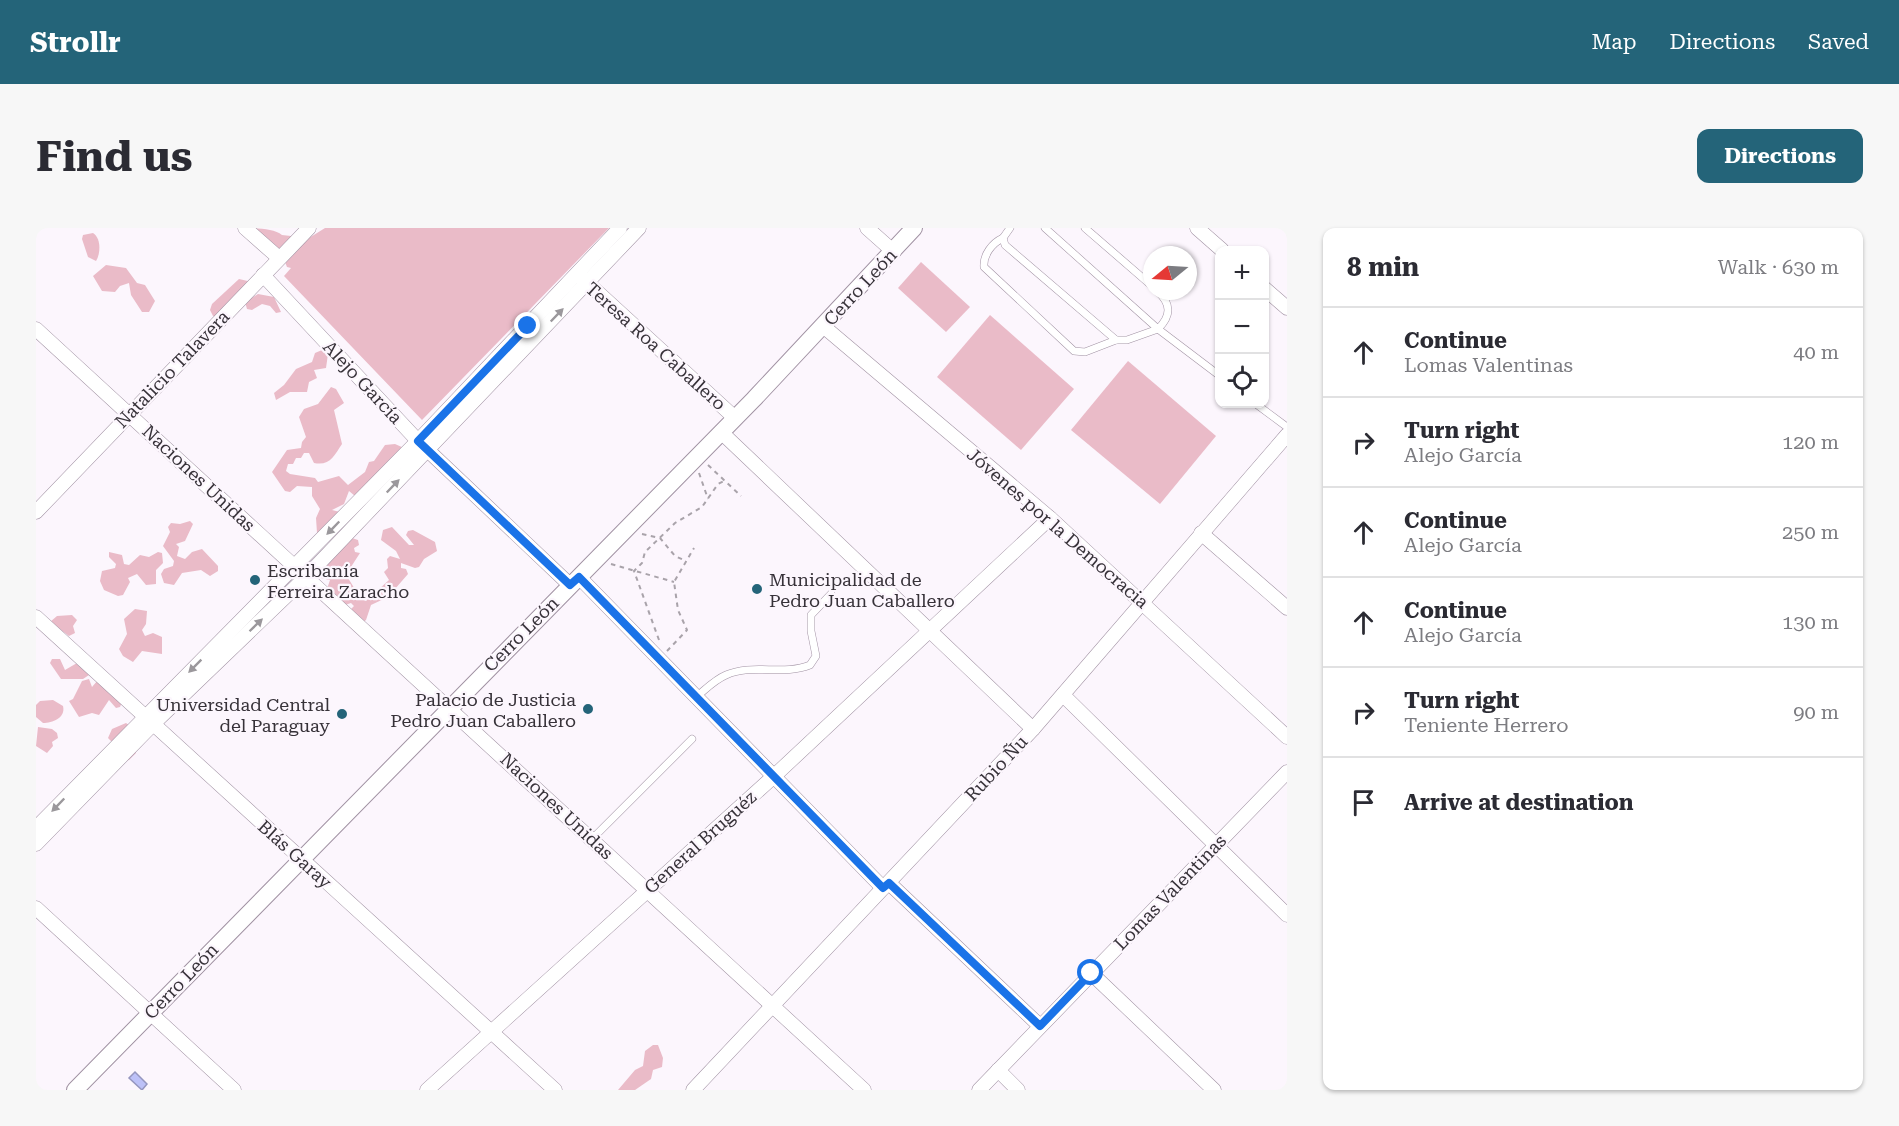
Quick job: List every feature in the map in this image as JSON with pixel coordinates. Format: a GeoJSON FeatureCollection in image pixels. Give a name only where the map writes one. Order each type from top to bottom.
{"type":"FeatureCollection","features":[{"type":"Feature","properties":{"kind":"street"},"geometry":{"type":"LineString","coordinates":[[246,228],[279,258]]}},
{"type":"Feature","properties":{"kind":"street","name":"Natalicio Talavera"},"geometry":{"type":"LineString","coordinates":[[36,512],[309,228]]}},
{"type":"Feature","properties":{"kind":"street"},"geometry":{"type":"LineString","coordinates":[[583,279],[620,228]]}},
{"type":"Feature","properties":{"kind":"street"},"geometry":{"type":"LineString","coordinates":[[220,650],[306,577],[375,505],[422,446],[583,279],[639,228]]}},
{"type":"Feature","properties":{"kind":"street"},"geometry":{"type":"LineString","coordinates":[[867,228],[894,252]]}},
{"type":"Feature","properties":{"kind":"street","name":"Cerro León"},"geometry":{"type":"LineString","coordinates":[[75,1090],[735,418],[894,252],[914,228]]}},
{"type":"Feature","properties":{"kind":"street"},"geometry":{"type":"LineString","coordinates":[[1197,228],[1217,246]]}},
{"type":"Feature","properties":{"kind":"street","name":"Alejo García"},"geometry":{"type":"LineString","coordinates":[[263,275],[422,446],[574,581],[696,698],[772,778],[886,886],[1040,1026]]}},
{"type":"Feature","properties":{"kind":"street","name":"Teresa Roa Caballero"},"geometry":{"type":"LineString","coordinates":[[583,279],[735,418]]}},
{"type":"Feature","properties":{"kind":"street"},"geometry":{"type":"LineString","coordinates":[[1269,292],[1287,308]]}},
{"type":"Feature","properties":{"kind":"street","name":"Jóvenes por la Democracia"},"geometry":{"type":"LineString","coordinates":[[823,326],[1050,518],[1287,737]]}},
{"type":"Feature","properties":{"kind":"street","name":"Naciones Unidas"},"geometry":{"type":"LineString","coordinates":[[36,329],[648,889],[864,1090]]}},
{"type":"Feature","properties":{"kind":"street","name":"Teresa Roa Caballero"},"geometry":{"type":"LineString","coordinates":[[721,432],[1033,729]]}},
{"type":"Feature","properties":{"kind":"street","name":"Rubio Ñu"},"geometry":{"type":"LineString","coordinates":[[693,1090],[1033,729],[1287,435]]}},
{"type":"Feature","properties":{"kind":"street"},"geometry":{"type":"LineString","coordinates":[[36,844],[80,791],[220,650],[295,566],[364,495],[422,446]]}},
{"type":"Feature","properties":{"kind":"street"},"geometry":{"type":"LineString","coordinates":[[364,495],[375,505]]}},
{"type":"Feature","properties":{"kind":"street","name":"General Bruguéz"},"geometry":{"type":"LineString","coordinates":[[427,1090],[772,778],[1050,518]]}},
{"type":"Feature","properties":{"kind":"street"},"geometry":{"type":"LineString","coordinates":[[1201,533],[1287,608]]}},
{"type":"Feature","properties":{"kind":"street","name":"Blás Garay"},"geometry":{"type":"LineString","coordinates":[[36,617],[555,1090]]}},
{"type":"Feature","properties":{"kind":"street"},"geometry":{"type":"LineString","coordinates":[[1063,694],[1287,915]]}},
{"type":"Feature","properties":{"kind":"street","name":"Lomas Valentinas"},"geometry":{"type":"LineString","coordinates":[[979,1090],[1287,772]]}},
{"type":"Feature","properties":{"kind":"street"},"geometry":{"type":"LineString","coordinates":[[36,828],[80,791]]}},
{"type":"Feature","properties":{"kind":"street"},"geometry":{"type":"LineString","coordinates":[[36,908],[234,1090]]}},
{"type":"Feature","properties":{"kind":"street"},"geometry":{"type":"LineString","coordinates":[[1091,973],[1214,1090]]}},
{"type":"Feature","properties":{"kind":"street"},"geometry":{"type":"LineString","coordinates":[[998,1070],[1018,1090]]}},
{"type":"Feature","properties":{"kind":"lane"},"geometry":{"type":"LineString","coordinates":[[1010,228],[1003,238],[995,241],[983,259],[984,267],[1074,351],[1085,352],[1116,340],[1135,338],[1158,329],[1166,321],[1170,311],[1166,300]]}},
{"type":"Feature","properties":{"kind":"lane"},"geometry":{"type":"LineString","coordinates":[[1045,228],[1158,329],[1215,372]]}},
{"type":"Feature","properties":{"kind":"lane"},"geometry":{"type":"LineString","coordinates":[[1085,228],[1143,278]]}},
{"type":"Feature","properties":{"kind":"lane"},"geometry":{"type":"LineString","coordinates":[[1003,238],[1005,245],[1116,340]]}},
{"type":"Feature","properties":{"kind":"lane"},"geometry":{"type":"LineString","coordinates":[[1261,408],[1287,427]]}},
{"type":"Feature","properties":{"kind":"lane"},"geometry":{"type":"LineString","coordinates":[[696,698],[728,674],[746,669],[794,670],[810,665],[816,656],[811,631],[811,615],[831,594]]}},
{"type":"Feature","properties":{"kind":"lane"},"geometry":{"type":"LineString","coordinates":[[592,838],[692,739]]}},
{"type":"Feature","properties":{"kind":"path"},"geometry":{"type":"LineString","coordinates":[[708,464],[741,496]]}},
{"type":"Feature","properties":{"kind":"path"},"geometry":{"type":"LineString","coordinates":[[691,477],[698,469],[708,499]]}},
{"type":"Feature","properties":{"kind":"path"},"geometry":{"type":"LineString","coordinates":[[634,571],[642,563],[645,552],[675,523],[702,507],[718,484],[724,481]]}},
{"type":"Feature","properties":{"kind":"path"},"geometry":{"type":"LineString","coordinates":[[638,532],[660,538],[675,556],[686,561]]}},
{"type":"Feature","properties":{"kind":"path"},"geometry":{"type":"LineString","coordinates":[[652,635],[668,652],[687,630],[678,610],[674,582],[694,548]]}},
{"type":"Feature","properties":{"kind":"path"},"geometry":{"type":"LineString","coordinates":[[616,556],[608,564],[674,582]]}},
{"type":"Feature","properties":{"kind":"path"},"geometry":{"type":"LineString","coordinates":[[634,571],[660,644]]}},
{"type":"Feature","properties":{"kind":"shaded area"},"geometry":{"type":"Polygon","coordinates":[[[242,228],[264,229],[282,235],[309,238],[325,228],[609,228],[422,420],[284,276],[291,268],[242,228]]]}},
{"type":"Feature","properties":{"kind":"shaded area"},"geometry":{"type":"Polygon","coordinates":[[[93,233],[99,243],[96,261],[88,257],[82,239],[83,235],[93,233]]]}},
{"type":"Feature","properties":{"kind":"shaded area"},"geometry":{"type":"Polygon","coordinates":[[[921,262],[970,307],[946,332],[898,288],[921,262]]]}},
{"type":"Feature","properties":{"kind":"shaded area"},"geometry":{"type":"Polygon","coordinates":[[[106,265],[126,268],[137,283],[145,285],[155,301],[149,312],[142,312],[131,295],[129,283],[120,286],[115,292],[102,291],[93,276],[106,265]]]}},
{"type":"Feature","properties":{"kind":"shaded area"},"geometry":{"type":"Polygon","coordinates":[[[239,279],[252,282],[221,316],[213,316],[210,310],[212,304],[239,279]]]}},
{"type":"Feature","properties":{"kind":"shaded area"},"geometry":{"type":"Polygon","coordinates":[[[258,294],[274,297],[281,312],[276,313],[270,306],[262,304],[252,310],[247,309],[245,302],[258,294]]]}},
{"type":"Feature","properties":{"kind":"shaded area"},"geometry":{"type":"Polygon","coordinates":[[[990,315],[1074,389],[1021,450],[937,377],[990,315]]]}},
{"type":"Feature","properties":{"kind":"shaded area"},"geometry":{"type":"Polygon","coordinates":[[[322,350],[328,354],[326,368],[314,370],[317,378],[309,382],[307,392],[290,392],[276,400],[274,393],[284,385],[296,369],[312,362],[315,353],[322,350]]]}},
{"type":"Feature","properties":{"kind":"shaded area"},"geometry":{"type":"Polygon","coordinates":[[[1128,361],[1216,436],[1160,504],[1071,430],[1128,361]]]}},
{"type":"Feature","properties":{"kind":"shaded area"},"geometry":{"type":"Polygon","coordinates":[[[331,387],[336,389],[344,403],[334,410],[342,444],[334,456],[324,463],[314,463],[309,453],[304,453],[301,458],[296,458],[293,464],[288,464],[286,471],[290,474],[315,478],[318,482],[339,476],[348,485],[365,472],[369,462],[374,461],[385,445],[395,444],[404,448],[355,496],[349,491],[344,504],[332,510],[340,512],[342,525],[340,530],[322,535],[317,533],[316,518],[320,509],[312,496],[312,487],[297,486],[290,492],[285,491],[272,472],[287,450],[301,448],[306,437],[299,417],[304,409],[318,404],[331,387]]]}},
{"type":"Feature","properties":{"kind":"shaded area"},"geometry":{"type":"Polygon","coordinates":[[[190,521],[193,524],[185,541],[176,544],[179,547],[177,556],[185,559],[192,552],[202,549],[218,566],[218,571],[210,576],[201,570],[182,573],[174,585],[164,583],[161,574],[164,569],[173,566],[174,561],[163,546],[170,532],[168,527],[171,523],[180,524],[190,521]]]}},
{"type":"Feature","properties":{"kind":"shaded area"},"geometry":{"type":"Polygon","coordinates":[[[392,527],[409,545],[414,545],[406,535],[408,531],[413,530],[435,542],[437,551],[424,559],[419,567],[415,568],[401,563],[401,568],[406,569],[408,574],[388,597],[371,605],[366,620],[362,623],[351,609],[354,606],[351,603],[342,606],[327,589],[330,580],[316,577],[314,567],[332,553],[341,551],[342,542],[349,537],[358,540],[359,545],[354,548],[355,552],[360,553],[347,573],[339,568],[336,572],[339,576],[348,578],[361,599],[366,601],[389,580],[384,572],[388,568],[387,559],[390,556],[400,559],[396,551],[381,540],[383,530],[392,527]]]}},
{"type":"Feature","properties":{"kind":"shaded area"},"geometry":{"type":"Polygon","coordinates":[[[109,552],[122,555],[124,564],[129,565],[140,555],[149,557],[158,552],[162,553],[163,563],[156,570],[156,584],[146,585],[137,574],[128,578],[130,582],[123,595],[118,596],[104,590],[100,581],[102,571],[115,568],[116,564],[109,557],[109,552]]]}},
{"type":"Feature","properties":{"kind":"shaded area"},"geometry":{"type":"Polygon","coordinates":[[[135,609],[147,611],[146,624],[142,630],[145,636],[153,633],[162,637],[162,654],[142,651],[133,662],[123,656],[119,649],[127,634],[124,619],[135,609]]]}},
{"type":"Feature","properties":{"kind":"shaded area"},"geometry":{"type":"Polygon","coordinates":[[[72,615],[77,620],[73,626],[75,633],[69,636],[50,622],[57,616],[72,615]]]}},
{"type":"Feature","properties":{"kind":"shaded area"},"geometry":{"type":"Polygon","coordinates":[[[52,659],[60,659],[65,670],[77,663],[89,672],[89,675],[83,679],[61,679],[50,663],[52,659]]]}},
{"type":"Feature","properties":{"kind":"shaded area"},"geometry":{"type":"Polygon","coordinates":[[[89,679],[92,687],[98,680],[122,702],[120,707],[116,708],[109,700],[99,715],[92,713],[79,717],[69,701],[73,699],[82,681],[89,679]]]}},
{"type":"Feature","properties":{"kind":"shaded area"},"geometry":{"type":"Polygon","coordinates":[[[53,700],[63,706],[62,714],[54,721],[43,723],[36,717],[36,705],[40,701],[53,700]]]}},
{"type":"Feature","properties":{"kind":"shaded area"},"geometry":{"type":"Polygon","coordinates":[[[126,723],[130,726],[136,753],[129,760],[119,762],[113,743],[108,738],[112,729],[126,723]]]}},
{"type":"Feature","properties":{"kind":"shaded area"},"geometry":{"type":"Polygon","coordinates":[[[38,727],[52,729],[57,733],[58,738],[52,742],[53,746],[47,753],[36,746],[38,727]]]}},
{"type":"Feature","properties":{"kind":"shaded area"},"geometry":{"type":"Polygon","coordinates":[[[653,1045],[658,1045],[663,1058],[662,1067],[653,1070],[651,1079],[635,1090],[618,1090],[635,1070],[643,1066],[645,1051],[653,1045]]]}},
{"type":"Feature","properties":{"kind":"water"},"geometry":{"type":"Polygon","coordinates":[[[135,1072],[147,1084],[142,1090],[129,1078],[135,1072]]]}},
{"type":"Feature","properties":{"kind":"place","name":"Escribanía Ferreira Zaracho"},"geometry":{"type":"Point","coordinates":[255,580]}},
{"type":"Feature","properties":{"kind":"place","name":"Municipalidad de Pedro Juan Caballero"},"geometry":{"type":"Point","coordinates":[757,589]}},
{"type":"Feature","properties":{"kind":"place","name":"Palacio de Justicia Pedro Juan Caballero"},"geometry":{"type":"Point","coordinates":[588,709]}},
{"type":"Feature","properties":{"kind":"place","name":"Universidad Central del Paraguay"},"geometry":{"type":"Point","coordinates":[342,714]}},
{"type":"Feature","properties":{"kind":"route"},"geometry":{"type":"LineString","coordinates":[[528,326],[418,441],[570,585],[579,577],[772,778],[883,888],[889,883],[1040,1026],[1091,973]]}}]}
